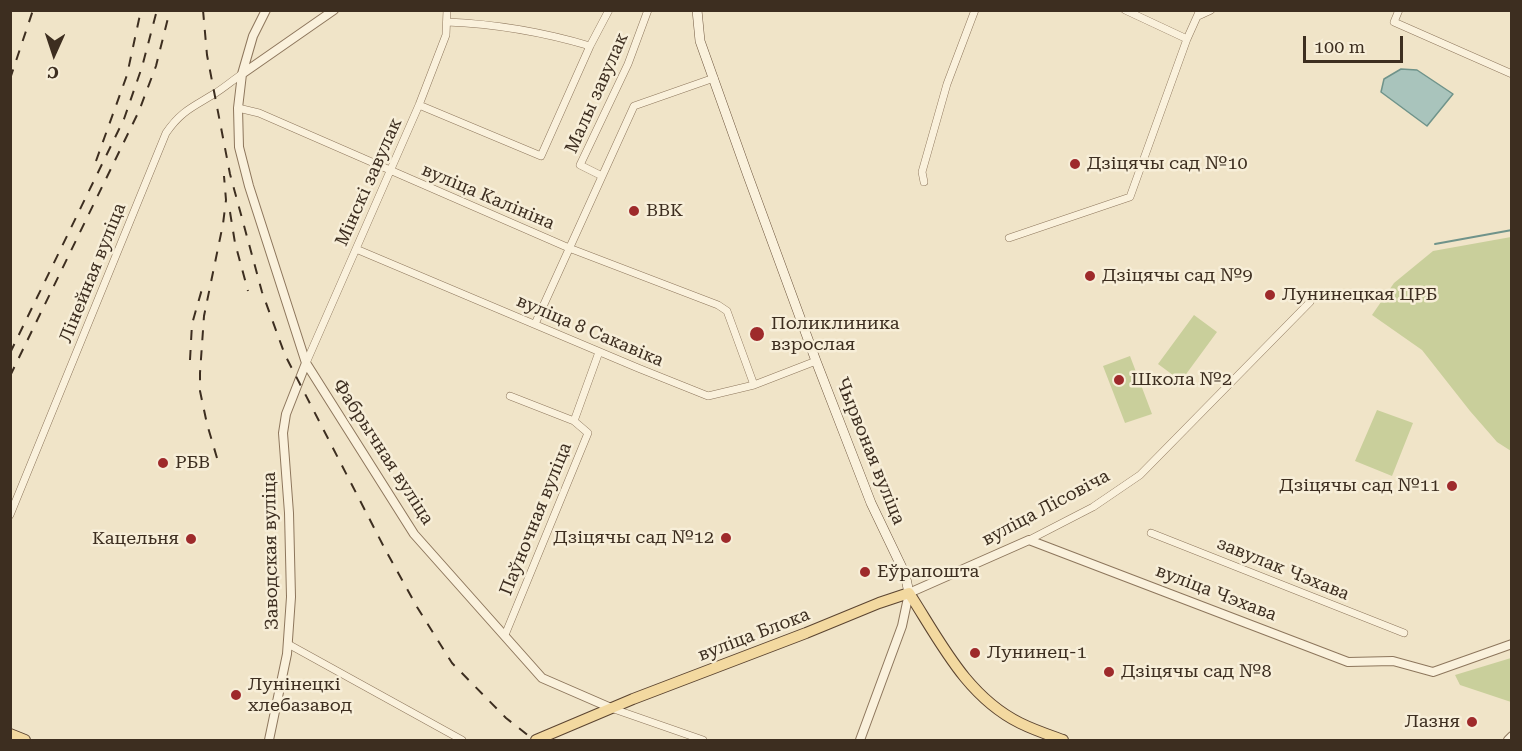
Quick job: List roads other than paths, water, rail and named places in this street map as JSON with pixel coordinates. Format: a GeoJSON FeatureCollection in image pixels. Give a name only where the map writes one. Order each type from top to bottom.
{"type":"FeatureCollection","features":[{"type":"Feature","properties":{"kind":"main road","name":"Чырвоная вуліца"},"geometry":{"type":"LineString","coordinates":[[697,10],[700,41],[816,361],[872,503],[905,574],[909,593],[952,662],[978,692],[1020,723],[1064,741]]}},
{"type":"Feature","properties":{"kind":"main road","name":"вуліца Блока"},"geometry":{"type":"LineString","coordinates":[[536,741],[611,708],[909,593]]}},
{"type":"Feature","properties":{"kind":"main road"},"geometry":{"type":"LineString","coordinates":[[10,734],[25,741]]}},
{"type":"Feature","properties":{"kind":"street"},"geometry":{"type":"LineString","coordinates":[[242,74],[334,10]]}},
{"type":"Feature","properties":{"kind":"street","name":"Мінскі завулак"},"geometry":{"type":"LineString","coordinates":[[306,363],[419,105],[446,35],[447,10]]}},
{"type":"Feature","properties":{"kind":"street"},"geometry":{"type":"LineString","coordinates":[[419,105],[541,156],[590,46],[609,10]]}},
{"type":"Feature","properties":{"kind":"street","name":"Малы завулак"},"geometry":{"type":"LineString","coordinates":[[602,176],[580,165],[628,64],[648,10]]}},
{"type":"Feature","properties":{"kind":"street"},"geometry":{"type":"LineString","coordinates":[[924,182],[922,172],[947,84],[975,10]]}},
{"type":"Feature","properties":{"kind":"street"},"geometry":{"type":"LineString","coordinates":[[1125,10],[1187,39]]}},
{"type":"Feature","properties":{"kind":"street"},"geometry":{"type":"LineString","coordinates":[[1009,237],[1130,197],[1187,39],[1199,14],[1211,10]]}},
{"type":"Feature","properties":{"kind":"street"},"geometry":{"type":"LineString","coordinates":[[1400,10],[1394,22],[1512,74]]}},
{"type":"Feature","properties":{"kind":"street","name":"Фабрычная вуліца"},"geometry":{"type":"LineString","coordinates":[[264,11],[253,36],[242,74],[238,108],[239,147],[249,186],[306,363],[414,534],[542,678],[611,708],[703,741]]}},
{"type":"Feature","properties":{"kind":"street"},"geometry":{"type":"LineString","coordinates":[[447,22],[552,34],[590,46]]}},
{"type":"Feature","properties":{"kind":"street","name":"Лінейная вуліца"},"geometry":{"type":"LineString","coordinates":[[10,515],[166,133],[176,118],[186,110],[242,74]]}},
{"type":"Feature","properties":{"kind":"street"},"geometry":{"type":"LineString","coordinates":[[535,324],[634,106],[714,78]]}},
{"type":"Feature","properties":{"kind":"street","name":"вуліца Калініна"},"geometry":{"type":"LineString","coordinates":[[238,108],[259,113],[570,248],[718,305],[727,311],[754,385]]}},
{"type":"Feature","properties":{"kind":"street","name":"вуліца 8 Сакавіка"},"geometry":{"type":"LineString","coordinates":[[356,249],[708,396],[754,385],[816,361]]}},
{"type":"Feature","properties":{"kind":"street","name":"вуліца Лісовіча"},"geometry":{"type":"LineString","coordinates":[[909,593],[1029,540],[1093,507],[1140,476],[1310,302]]}},
{"type":"Feature","properties":{"kind":"street","name":"Паўночная вуліца"},"geometry":{"type":"LineString","coordinates":[[505,635],[588,433],[574,421],[599,352]]}},
{"type":"Feature","properties":{"kind":"street","name":"Заводская вуліца"},"geometry":{"type":"LineString","coordinates":[[269,741],[288,644],[291,560],[283,433],[286,414],[306,363]]}},
{"type":"Feature","properties":{"kind":"street"},"geometry":{"type":"LineString","coordinates":[[510,396],[574,421]]}},
{"type":"Feature","properties":{"kind":"street","name":"завулак Чэхава"},"geometry":{"type":"LineString","coordinates":[[1151,532],[1404,633]]}},
{"type":"Feature","properties":{"kind":"street","name":"вуліца Чэхава"},"geometry":{"type":"LineString","coordinates":[[1029,540],[1348,662],[1393,661],[1433,672],[1512,644]]}},
{"type":"Feature","properties":{"kind":"street"},"geometry":{"type":"LineString","coordinates":[[860,741],[903,626],[909,593]]}},
{"type":"Feature","properties":{"kind":"street"},"geometry":{"type":"LineString","coordinates":[[288,644],[462,741]]}},
{"type":"Feature","properties":{"kind":"street"},"geometry":{"type":"LineString","coordinates":[[1508,741],[1512,735]]}},
{"type":"Feature","properties":{"kind":"water"},"geometry":{"type":"Polygon","coordinates":[[[1401,69],[1417,70],[1453,94],[1427,126],[1381,92],[1384,79],[1401,69]]]}},
{"type":"Feature","properties":{"kind":"waterway"},"geometry":{"type":"LineString","coordinates":[[1435,244],[1512,230]]}},
{"type":"Feature","properties":{"kind":"railway"},"geometry":{"type":"LineString","coordinates":[[10,79],[33,10]]}},
{"type":"Feature","properties":{"kind":"railway"},"geometry":{"type":"LineString","coordinates":[[96,161],[127,75],[141,10]]}},
{"type":"Feature","properties":{"kind":"railway"},"geometry":{"type":"LineString","coordinates":[[10,353],[124,119],[142,67],[157,10]]}},
{"type":"Feature","properties":{"kind":"railway"},"geometry":{"type":"LineString","coordinates":[[10,376],[139,111],[156,66],[170,10]]}},
{"type":"Feature","properties":{"kind":"railway"},"geometry":{"type":"LineString","coordinates":[[203,10],[207,55],[230,174],[262,292],[285,355],[386,551],[452,663],[506,718],[534,740]]}},
{"type":"Feature","properties":{"kind":"railway"},"geometry":{"type":"LineString","coordinates":[[217,458],[200,391],[200,373],[204,316],[226,200],[224,176]]}},
{"type":"Feature","properties":{"kind":"railway"},"geometry":{"type":"LineString","coordinates":[[230,212],[235,243],[248,291]]}},
{"type":"Feature","properties":{"kind":"railway"},"geometry":{"type":"LineString","coordinates":[[190,360],[192,324],[202,289]]}},
{"type":"Feature","properties":{"kind":"place","name":"Дзіцячы сад №10"},"geometry":{"type":"Point","coordinates":[1075,164]}},
{"type":"Feature","properties":{"kind":"place","name":"ВВК"},"geometry":{"type":"Point","coordinates":[634,211]}},
{"type":"Feature","properties":{"kind":"place","name":"Дзіцячы сад №9"},"geometry":{"type":"Point","coordinates":[1090,276]}},
{"type":"Feature","properties":{"kind":"place","name":"Лунинецкая ЦРБ"},"geometry":{"type":"Point","coordinates":[1270,295]}},
{"type":"Feature","properties":{"kind":"place","name":"Поликлиника взрослая"},"geometry":{"type":"Point","coordinates":[757,334]}},
{"type":"Feature","properties":{"kind":"place","name":"Школа №2"},"geometry":{"type":"Point","coordinates":[1119,380]}},
{"type":"Feature","properties":{"kind":"place","name":"РБВ"},"geometry":{"type":"Point","coordinates":[163,463]}},
{"type":"Feature","properties":{"kind":"place","name":"Дзіцячы сад №11"},"geometry":{"type":"Point","coordinates":[1452,486]}},
{"type":"Feature","properties":{"kind":"place","name":"Дзіцячы сад №12"},"geometry":{"type":"Point","coordinates":[726,538]}},
{"type":"Feature","properties":{"kind":"place","name":"Кацельня"},"geometry":{"type":"Point","coordinates":[191,539]}},
{"type":"Feature","properties":{"kind":"place","name":"Еўрапошта"},"geometry":{"type":"Point","coordinates":[865,572]}},
{"type":"Feature","properties":{"kind":"place","name":"Лунинец-1"},"geometry":{"type":"Point","coordinates":[975,653]}},
{"type":"Feature","properties":{"kind":"place","name":"Дзіцячы сад №8"},"geometry":{"type":"Point","coordinates":[1109,672]}},
{"type":"Feature","properties":{"kind":"place","name":"Лунінецкі хлебазавод"},"geometry":{"type":"Point","coordinates":[236,695]}},
{"type":"Feature","properties":{"kind":"place","name":"Лазня"},"geometry":{"type":"Point","coordinates":[1472,722]}}]}
